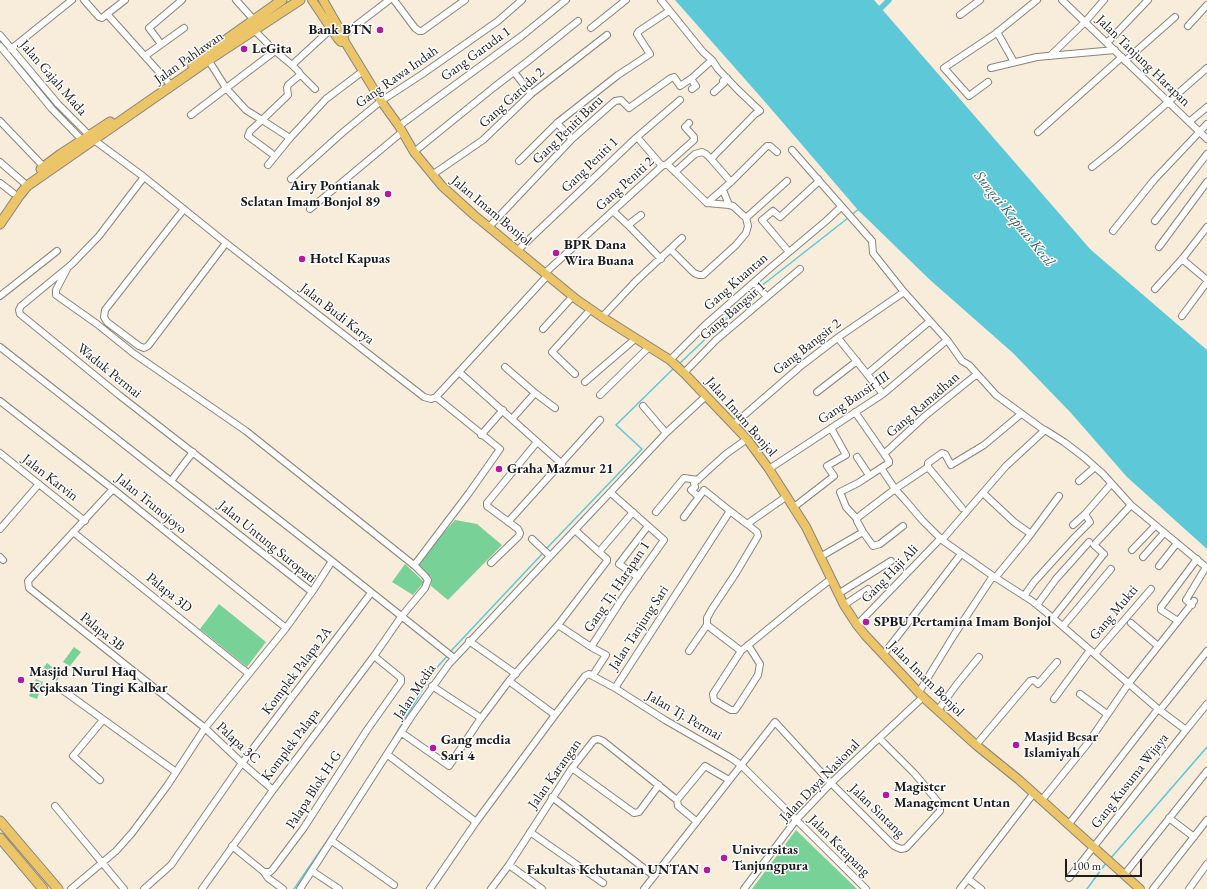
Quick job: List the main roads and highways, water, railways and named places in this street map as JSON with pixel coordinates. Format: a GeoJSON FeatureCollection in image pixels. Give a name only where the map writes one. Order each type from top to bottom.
{"type":"FeatureCollection","features":[{"type":"Feature","properties":{"kind":"highway","name":"Jalan Pahlawan"},"geometry":{"type":"LineString","coordinates":[[88,140],[209,61],[254,25],[282,0]]}},
{"type":"Feature","properties":{"kind":"highway","name":"Jalan Pahlawan"},"geometry":{"type":"LineString","coordinates":[[88,140],[168,82],[254,25],[300,0]]}},
{"type":"Feature","properties":{"kind":"highway"},"geometry":{"type":"LineString","coordinates":[[0,213],[13,193],[23,182],[44,167],[88,140]]}},
{"type":"Feature","properties":{"kind":"highway"},"geometry":{"type":"LineString","coordinates":[[0,224],[27,186],[88,140]]}},
{"type":"Feature","properties":{"kind":"highway"},"geometry":{"type":"LineString","coordinates":[[0,821],[58,889]]}},
{"type":"Feature","properties":{"kind":"highway"},"geometry":{"type":"LineString","coordinates":[[0,838],[43,889]]}},
{"type":"Feature","properties":{"kind":"main road","name":"Jalan Imam Bonjol"},"geometry":{"type":"LineString","coordinates":[[312,0],[331,29],[342,39]]}},
{"type":"Feature","properties":{"kind":"main road","name":"Jalan Imam Bonjol"},"geometry":{"type":"LineString","coordinates":[[323,0],[342,39],[414,152],[432,175],[452,196],[573,296],[602,317],[670,361],[683,372],[747,439],[769,469],[806,527],[844,605],[857,625],[883,655],[921,695],[976,745],[1042,800],[1140,889]]}},
{"type":"Feature","properties":{"kind":"water","name":"Sungai Kapuas Kecil"},"geometry":{"type":"Polygon","coordinates":[[[675,0],[874,0],[1090,249],[1207,350],[1207,549],[1127,477],[1071,413],[1013,353],[929,279],[858,210],[675,0]]]}},
{"type":"Feature","properties":{"kind":"waterway"},"geometry":{"type":"LineString","coordinates":[[881,8],[889,0]]}},
{"type":"Feature","properties":{"kind":"waterway"},"geometry":{"type":"LineString","coordinates":[[851,215],[859,209]]}},
{"type":"Feature","properties":{"kind":"waterway"},"geometry":{"type":"LineString","coordinates":[[760,287],[848,218]]}},
{"type":"Feature","properties":{"kind":"waterway"},"geometry":{"type":"LineString","coordinates":[[679,364],[757,290]]}},
{"type":"Feature","properties":{"kind":"waterway"},"geometry":{"type":"LineString","coordinates":[[545,550],[642,449],[616,425],[674,368]]}},
{"type":"Feature","properties":{"kind":"waterway"},"geometry":{"type":"LineString","coordinates":[[450,652],[543,553]]}},
{"type":"Feature","properties":{"kind":"waterway"},"geometry":{"type":"LineString","coordinates":[[393,739],[433,672],[448,655]]}},
{"type":"Feature","properties":{"kind":"waterway"},"geometry":{"type":"LineString","coordinates":[[1110,859],[1207,747]]}},
{"type":"Feature","properties":{"kind":"waterway"},"geometry":{"type":"LineString","coordinates":[[294,889],[346,813]]}},
{"type":"Feature","properties":{"kind":"waterway"},"geometry":{"type":"LineString","coordinates":[[1087,889],[1106,863]]}},
{"type":"Feature","properties":{"kind":"place","name":"Bank BTN"},"geometry":{"type":"Point","coordinates":[380,30]}},
{"type":"Feature","properties":{"kind":"place","name":"LeGita"},"geometry":{"type":"Point","coordinates":[244,49]}},
{"type":"Feature","properties":{"kind":"place","name":"Airy Pontianak Selatan Imam Bonjol 89"},"geometry":{"type":"Point","coordinates":[388,194]}},
{"type":"Feature","properties":{"kind":"place","name":"BPR Dana Wira Buana"},"geometry":{"type":"Point","coordinates":[556,253]}},
{"type":"Feature","properties":{"kind":"place","name":"Hotel Kapuas"},"geometry":{"type":"Point","coordinates":[302,259]}},
{"type":"Feature","properties":{"kind":"place","name":"Graha Mazmur 21"},"geometry":{"type":"Point","coordinates":[499,469]}},
{"type":"Feature","properties":{"kind":"place","name":"SPBU Pertamina Imam Bonjol"},"geometry":{"type":"Point","coordinates":[866,622]}},
{"type":"Feature","properties":{"kind":"place","name":"Masjid Nurul Haq Kejaksaan Tingi Kalbar"},"geometry":{"type":"Point","coordinates":[21,680]}},
{"type":"Feature","properties":{"kind":"place","name":"Masjid Besar Islamiyah"},"geometry":{"type":"Point","coordinates":[1016,745]}},
{"type":"Feature","properties":{"kind":"place","name":"Gang media Sari 4"},"geometry":{"type":"Point","coordinates":[433,748]}},
{"type":"Feature","properties":{"kind":"place","name":"Magister Management Untan"},"geometry":{"type":"Point","coordinates":[886,795]}},
{"type":"Feature","properties":{"kind":"place","name":"Universitas Tanjungpura"},"geometry":{"type":"Point","coordinates":[724,858]}},
{"type":"Feature","properties":{"kind":"place","name":"Fakultas Kehutanan UNTAN"},"geometry":{"type":"Point","coordinates":[707,870]}}]}
